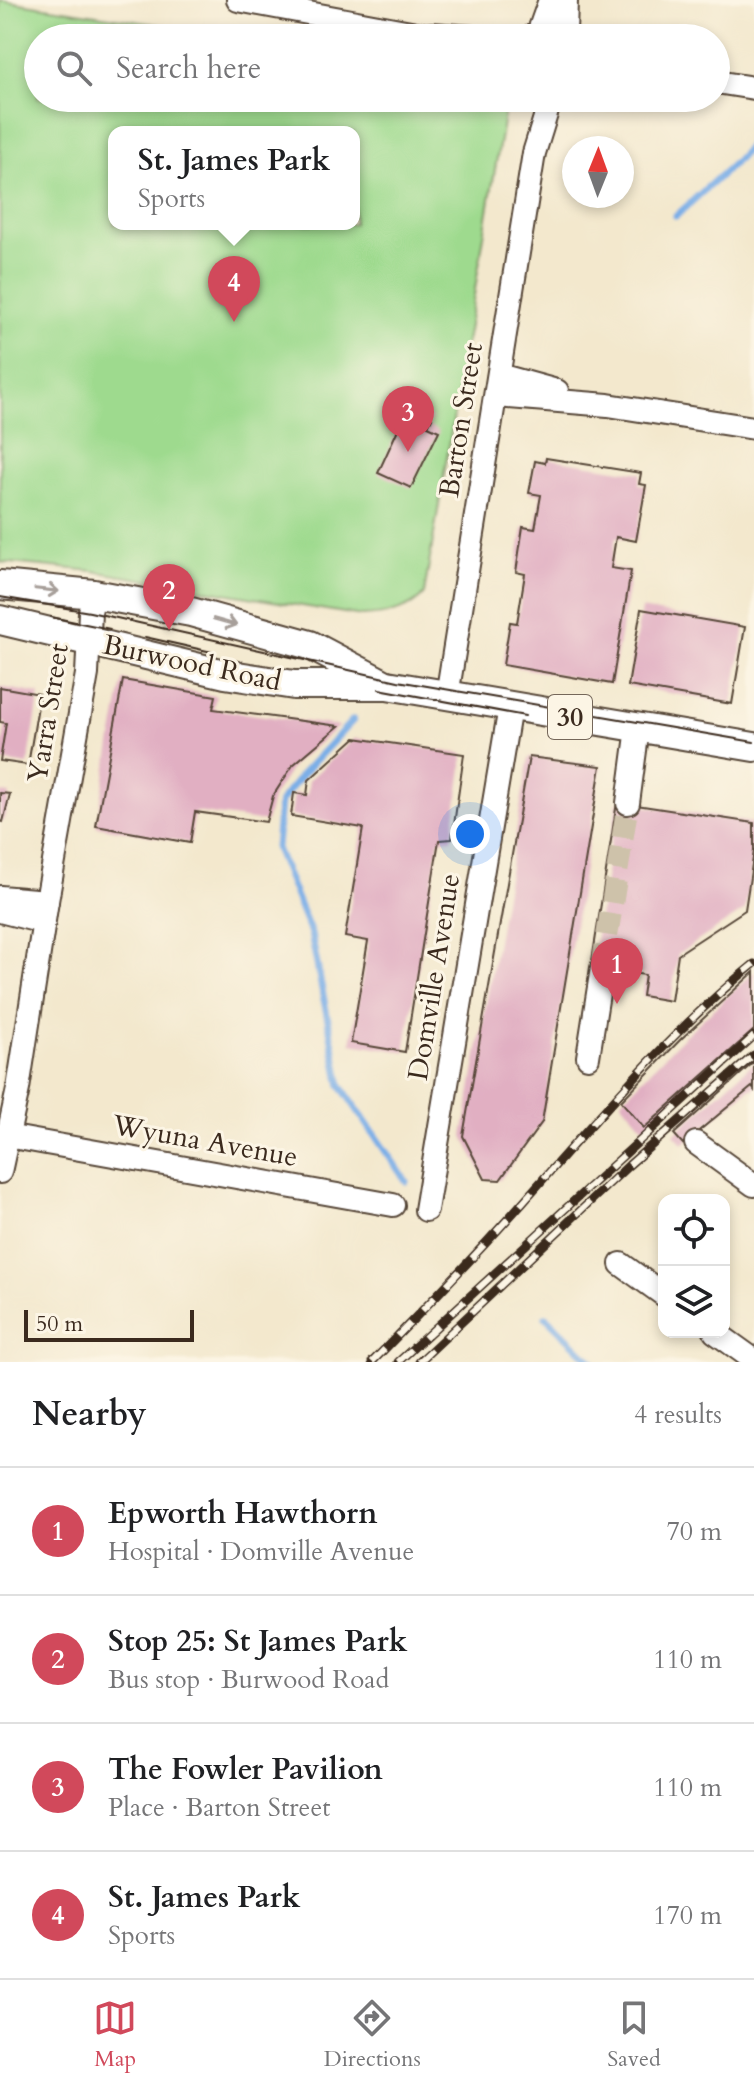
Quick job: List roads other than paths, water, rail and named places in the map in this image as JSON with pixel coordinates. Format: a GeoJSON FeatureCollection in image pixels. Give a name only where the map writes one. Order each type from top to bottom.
{"type":"FeatureCollection","features":[{"type":"Feature","properties":{"kind":"main road","name":"Burwood Road"},"geometry":{"type":"LineString","coordinates":[[0,585],[94,594],[191,612],[310,645],[387,685]]}},
{"type":"Feature","properties":{"kind":"main road","name":"Burwood Road"},"geometry":{"type":"LineString","coordinates":[[0,620],[225,674],[294,685],[387,685],[754,747]]}},
{"type":"Feature","properties":{"kind":"street"},"geometry":{"type":"LineString","coordinates":[[238,0],[370,24]]}},
{"type":"Feature","properties":{"kind":"street"},"geometry":{"type":"LineString","coordinates":[[539,24],[550,0]]}},
{"type":"Feature","properties":{"kind":"street"},"geometry":{"type":"LineString","coordinates":[[566,0],[567,24]]}},
{"type":"Feature","properties":{"kind":"street"},"geometry":{"type":"LineString","coordinates":[[730,84],[754,88]]}},
{"type":"Feature","properties":{"kind":"street","name":"Barton Street"},"geometry":{"type":"LineString","coordinates":[[534,112],[534,153]]}},
{"type":"Feature","properties":{"kind":"street","name":"Barton Street"},"geometry":{"type":"LineString","coordinates":[[447,696],[534,153],[547,112]]}},
{"type":"Feature","properties":{"kind":"street"},"geometry":{"type":"LineString","coordinates":[[497,385],[754,428]]}},
{"type":"Feature","properties":{"kind":"street","name":"Yarra Street"},"geometry":{"type":"LineString","coordinates":[[0,1172],[18,1089],[87,674],[90,612],[94,594]]}},
{"type":"Feature","properties":{"kind":"street","name":"Domville Avenue"},"geometry":{"type":"LineString","coordinates":[[426,1210],[510,707]]}},
{"type":"Feature","properties":{"kind":"street"},"geometry":{"type":"LineString","coordinates":[[628,803],[638,728]]}},
{"type":"Feature","properties":{"kind":"street"},"geometry":{"type":"LineString","coordinates":[[0,897],[45,912]]}},
{"type":"Feature","properties":{"kind":"street"},"geometry":{"type":"LineString","coordinates":[[0,911],[45,912]]}},
{"type":"Feature","properties":{"kind":"street"},"geometry":{"type":"LineString","coordinates":[[588,1057],[602,968]]}},
{"type":"Feature","properties":{"kind":"street","name":"Wyuna Avenue"},"geometry":{"type":"LineString","coordinates":[[7,1136],[393,1205]]}},
{"type":"Feature","properties":{"kind":"street"},"geometry":{"type":"LineString","coordinates":[[696,1143],[754,1185]]}},
{"type":"Feature","properties":{"kind":"street"},"geometry":{"type":"LineString","coordinates":[[621,1264],[658,1291]]}},
{"type":"Feature","properties":{"kind":"street"},"geometry":{"type":"LineString","coordinates":[[723,1338],[754,1360]]}},
{"type":"Feature","properties":{"kind":"waterway"},"geometry":{"type":"LineString","coordinates":[[676,216],[754,141]]}},
{"type":"Feature","properties":{"kind":"waterway"},"geometry":{"type":"LineString","coordinates":[[353,720],[280,802],[276,848],[311,934],[341,1086],[406,1181]]}},
{"type":"Feature","properties":{"kind":"waterway"},"geometry":{"type":"LineString","coordinates":[[546,1317],[592,1362]]}},
{"type":"Feature","properties":{"kind":"tunnel"},"geometry":{"type":"LineString","coordinates":[[602,968],[628,803]]}},
{"type":"Feature","properties":{"kind":"tram line"},"geometry":{"type":"LineString","coordinates":[[0,597],[90,612],[398,681],[754,742]]}},
{"type":"Feature","properties":{"kind":"tram line"},"geometry":{"type":"LineString","coordinates":[[51,617],[110,629]]}},
{"type":"Feature","properties":{"kind":"tram line"},"geometry":{"type":"LineString","coordinates":[[145,637],[212,652]]}},
{"type":"Feature","properties":{"kind":"tram line"},"geometry":{"type":"LineString","coordinates":[[379,689],[525,716]]}},
{"type":"Feature","properties":{"kind":"railway"},"geometry":{"type":"LineString","coordinates":[[372,1362],[491,1237],[638,1074],[694,1017],[754,964]]}},
{"type":"Feature","properties":{"kind":"railway"},"geometry":{"type":"LineString","coordinates":[[398,1362],[754,1036]]}},
{"type":"Feature","properties":{"kind":"railway"},"geometry":{"type":"LineString","coordinates":[[419,1362],[629,1165],[754,1055]]}},
{"type":"Feature","properties":{"kind":"place","name":"St. James Park"},"geometry":{"type":"Point","coordinates":[234,322]}},
{"type":"Feature","properties":{"kind":"place","name":"The Fowler Pavilion"},"geometry":{"type":"Point","coordinates":[408,452]}},
{"type":"Feature","properties":{"kind":"place","name":"Stop 25: St James Park"},"geometry":{"type":"Point","coordinates":[169,630]}},
{"type":"Feature","properties":{"kind":"place","name":"Epworth Hawthorn"},"geometry":{"type":"Point","coordinates":[617,1004]}}]}
